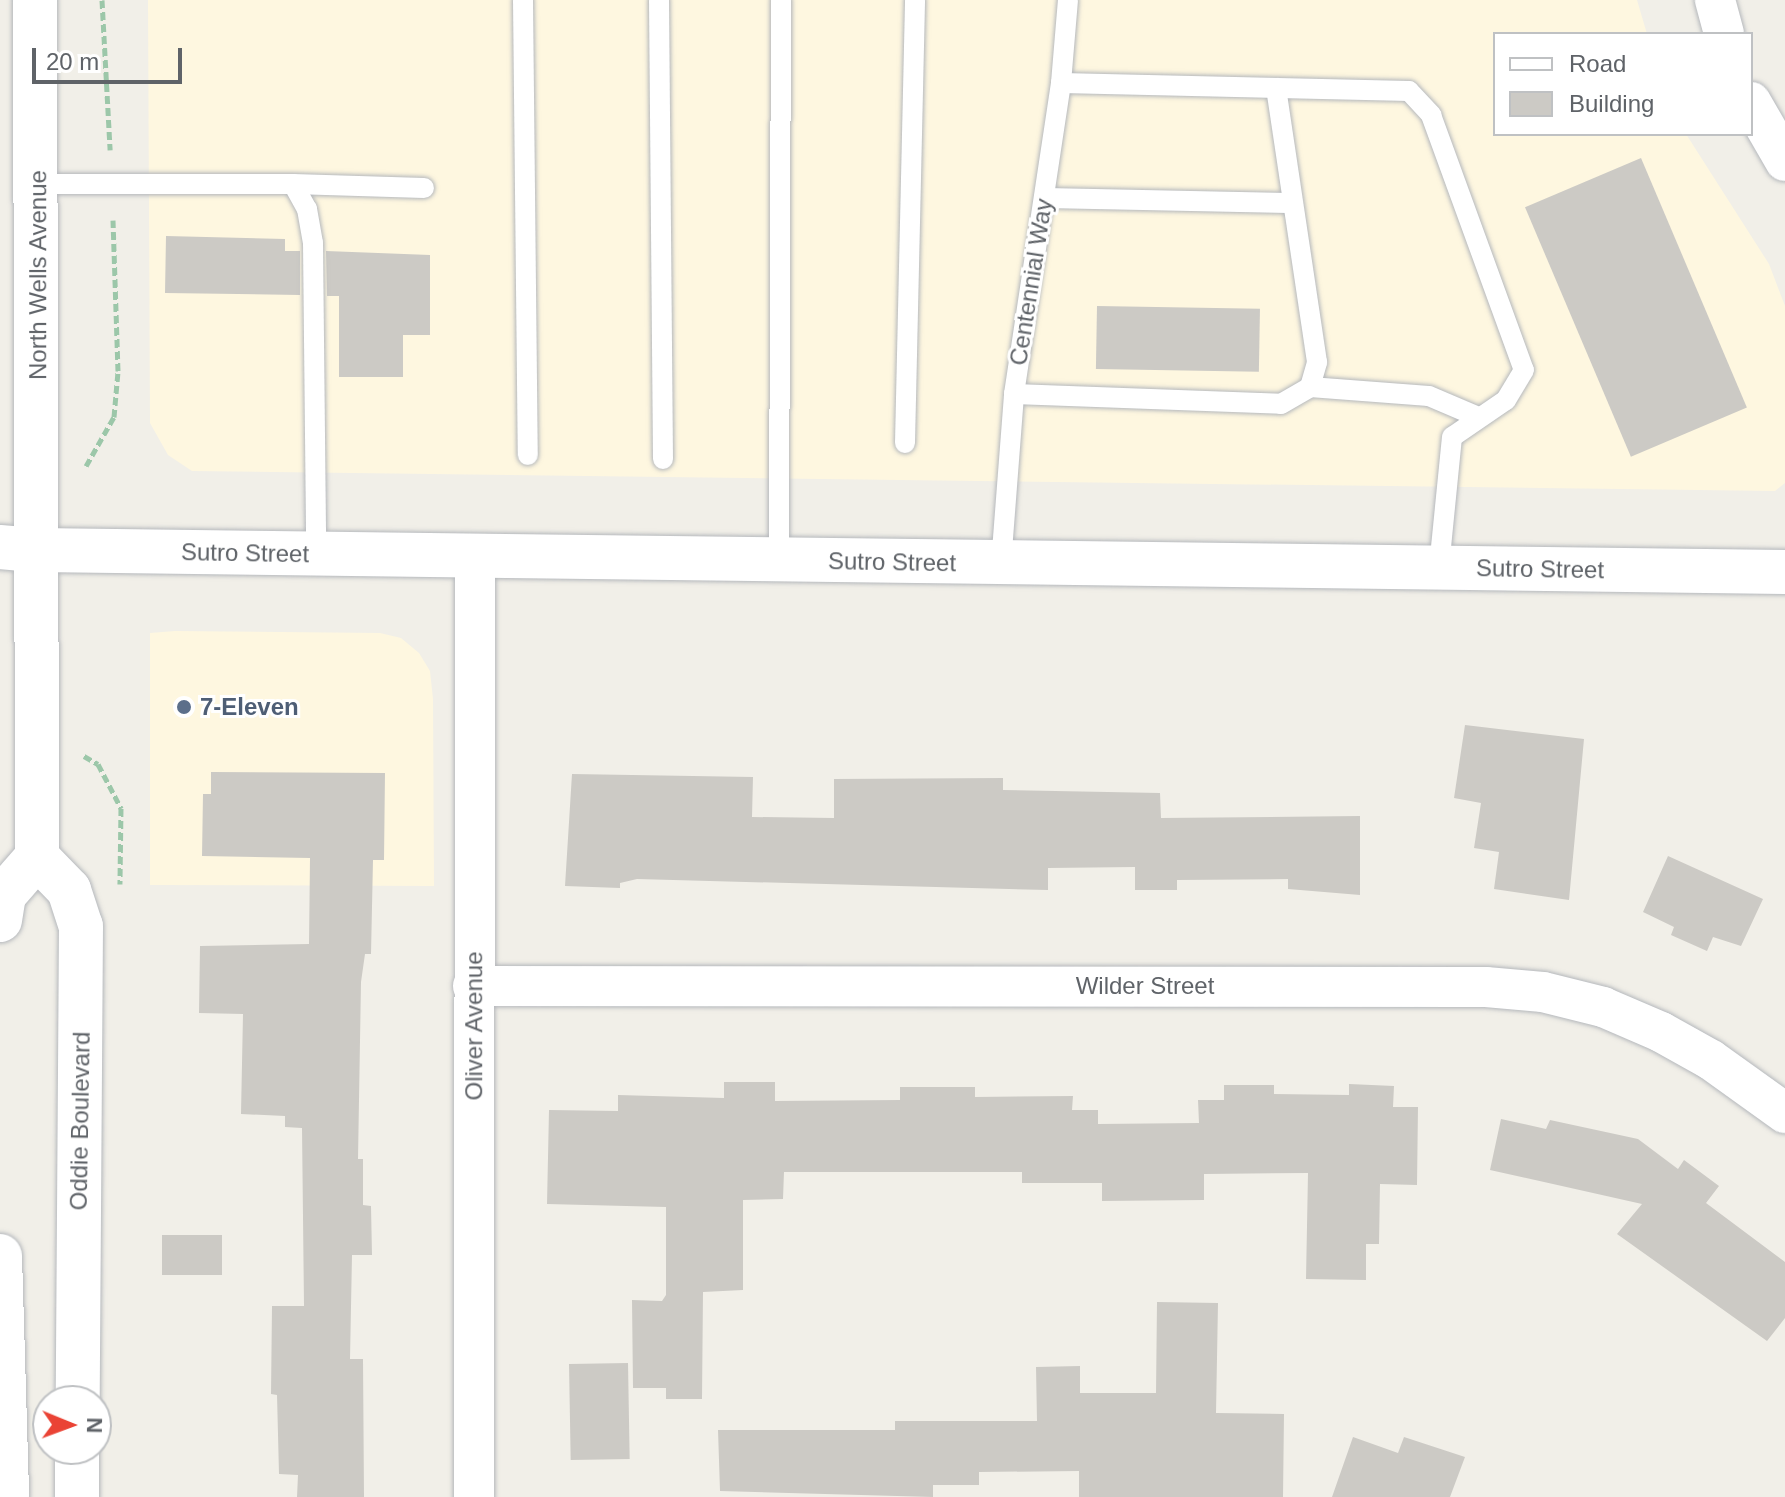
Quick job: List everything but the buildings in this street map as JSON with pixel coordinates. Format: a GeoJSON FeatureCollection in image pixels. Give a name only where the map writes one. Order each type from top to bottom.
{"type":"FeatureCollection","features":[{"type":"Feature","properties":{"kind":"main road","name":"North Wells Avenue"},"geometry":{"type":"LineString","coordinates":[[19,548],[39,184],[35,0]]}},
{"type":"Feature","properties":{"kind":"main road","name":"Sutro Street"},"geometry":{"type":"LineString","coordinates":[[19,548],[1001,564],[1785,572]]}},
{"type":"Feature","properties":{"kind":"main road"},"geometry":{"type":"LineString","coordinates":[[0,920],[4,895],[37,857],[19,548]]}},
{"type":"Feature","properties":{"kind":"main road","name":"Oddie Boulevard"},"geometry":{"type":"LineString","coordinates":[[37,857],[69,890],[81,926],[78,1385]]}},
{"type":"Feature","properties":{"kind":"main road"},"geometry":{"type":"LineString","coordinates":[[0,1256],[7,1497]]}},
{"type":"Feature","properties":{"kind":"main road"},"geometry":{"type":"LineString","coordinates":[[77,1465],[77,1497]]}},
{"type":"Feature","properties":{"kind":"street"},"geometry":{"type":"LineString","coordinates":[[1715,0],[1723,32]]}},
{"type":"Feature","properties":{"kind":"street"},"geometry":{"type":"LineString","coordinates":[[1753,105],[1785,161]]}},
{"type":"Feature","properties":{"kind":"street","name":"Oliver Avenue"},"geometry":{"type":"LineString","coordinates":[[474,1497],[475,556]]}},
{"type":"Feature","properties":{"kind":"street","name":"Wilder Street"},"geometry":{"type":"LineString","coordinates":[[473,986],[1486,987],[1543,992],[1603,1007],[1661,1032],[1711,1060],[1785,1113]]}},
{"type":"Feature","properties":{"kind":"lane"},"geometry":{"type":"LineString","coordinates":[[523,0],[528,455]]}},
{"type":"Feature","properties":{"kind":"lane"},"geometry":{"type":"LineString","coordinates":[[659,0],[663,459]]}},
{"type":"Feature","properties":{"kind":"lane"},"geometry":{"type":"LineString","coordinates":[[779,559],[781,0]]}},
{"type":"Feature","properties":{"kind":"lane"},"geometry":{"type":"LineString","coordinates":[[905,443],[915,0]]}},
{"type":"Feature","properties":{"kind":"lane","name":"Centennial Way"},"geometry":{"type":"LineString","coordinates":[[1001,564],[1014,394],[1061,83],[1068,0]]}},
{"type":"Feature","properties":{"kind":"lane"},"geometry":{"type":"LineString","coordinates":[[1061,83],[1409,91],[1431,115],[1524,370],[1506,400],[1476,416],[1452,437],[1439,568]]}},
{"type":"Feature","properties":{"kind":"lane"},"geometry":{"type":"LineString","coordinates":[[1276,88],[1290,203],[1317,362],[1310,387]]}},
{"type":"Feature","properties":{"kind":"lane"},"geometry":{"type":"LineString","coordinates":[[39,184],[293,184],[424,188]]}},
{"type":"Feature","properties":{"kind":"lane"},"geometry":{"type":"LineString","coordinates":[[293,184],[307,209],[313,243],[316,554]]}},
{"type":"Feature","properties":{"kind":"lane"},"geometry":{"type":"LineString","coordinates":[[1044,198],[1290,203]]}},
{"type":"Feature","properties":{"kind":"lane"},"geometry":{"type":"LineString","coordinates":[[1014,394],[1281,404],[1310,387],[1429,396],[1476,416]]}},
{"type":"Feature","properties":{"kind":"path"},"geometry":{"type":"LineString","coordinates":[[83,470],[114,417],[118,371],[102,0]]}},
{"type":"Feature","properties":{"kind":"shaded area"},"geometry":{"type":"Polygon","coordinates":[[[148,0],[1637,0],[1646,32],[1493,32],[1493,136],[1687,136],[1769,264],[1785,306],[1785,483],[1775,491],[192,471],[168,455],[150,423],[148,0]]]}},
{"type":"Feature","properties":{"kind":"shaded area"},"geometry":{"type":"Polygon","coordinates":[[[150,633],[380,633],[401,638],[419,653],[430,671],[433,699],[434,886],[150,885],[150,633]]]}},
{"type":"Feature","properties":{"kind":"place","name":"7-Eleven"},"geometry":{"type":"Point","coordinates":[184,707]}}]}
